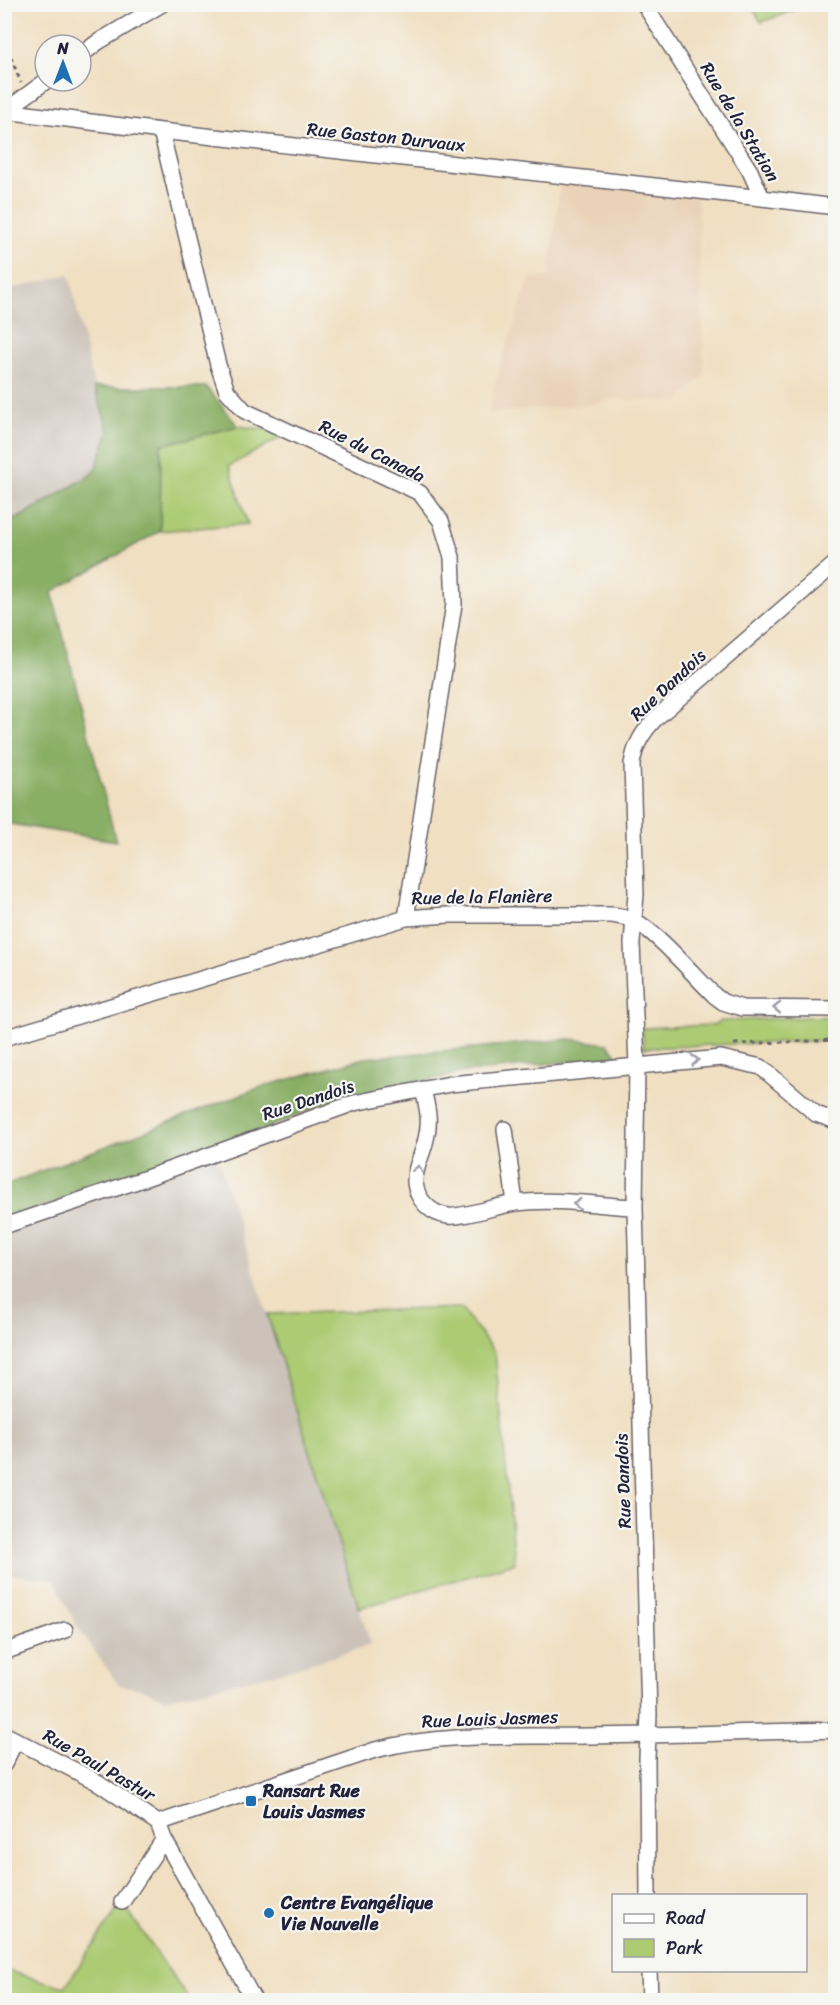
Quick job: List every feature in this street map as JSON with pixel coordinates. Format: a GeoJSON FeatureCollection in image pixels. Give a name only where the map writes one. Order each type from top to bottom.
{"type":"FeatureCollection","features":[{"type":"Feature","properties":{"kind":"street"},"geometry":{"type":"LineString","coordinates":[[93,46],[162,4]]}},
{"type":"Feature","properties":{"kind":"street","name":"Rue de la Station"},"geometry":{"type":"LineString","coordinates":[[644,4],[750,171],[762,198],[836,207]]}},
{"type":"Feature","properties":{"kind":"street"},"geometry":{"type":"LineString","coordinates":[[5,111],[33,91]]}},
{"type":"Feature","properties":{"kind":"street","name":"Rue Gaston Durvaux"},"geometry":{"type":"LineString","coordinates":[[5,111],[161,131],[762,198]]}},
{"type":"Feature","properties":{"kind":"street","name":"Rue du Canada"},"geometry":{"type":"LineString","coordinates":[[161,131],[218,365],[227,391],[245,411],[420,493],[441,521],[452,557],[454,604],[406,918]]}},
{"type":"Feature","properties":{"kind":"street","name":"Rue Dandois"},"geometry":{"type":"LineString","coordinates":[[648,1894],[649,1715],[635,1208],[637,1065],[632,943],[636,894],[632,764],[639,739],[656,718],[836,562]]}},
{"type":"Feature","properties":{"kind":"street","name":"Rue de la Flanière"},"geometry":{"type":"LineString","coordinates":[[4,1038],[406,918],[448,915],[612,915],[634,921],[654,936],[723,1002],[742,1008],[836,1009]]}},
{"type":"Feature","properties":{"kind":"street"},"geometry":{"type":"LineString","coordinates":[[637,1065],[721,1058],[761,1067],[816,1114],[836,1121]]}},
{"type":"Feature","properties":{"kind":"street","name":"Rue Dandois"},"geometry":{"type":"LineString","coordinates":[[4,1226],[149,1177],[354,1103],[450,1084],[637,1065]]}},
{"type":"Feature","properties":{"kind":"street"},"geometry":{"type":"LineString","coordinates":[[423,1089],[430,1116],[415,1183],[420,1200],[432,1210],[449,1216],[515,1203],[538,1202],[635,1208]]}},
{"type":"Feature","properties":{"kind":"street"},"geometry":{"type":"LineString","coordinates":[[506,1129],[515,1203]]}},
{"type":"Feature","properties":{"kind":"street"},"geometry":{"type":"LineString","coordinates":[[4,1652],[64,1630]]}},
{"type":"Feature","properties":{"kind":"street","name":"Rue Louis Jasmes"},"geometry":{"type":"LineString","coordinates":[[158,1823],[402,1743],[481,1737],[648,1736],[836,1730]]}},
{"type":"Feature","properties":{"kind":"street"},"geometry":{"type":"LineString","coordinates":[[4,1764],[10,1737]]}},
{"type":"Feature","properties":{"kind":"street","name":"Rue Paul Pastur"},"geometry":{"type":"LineString","coordinates":[[10,1737],[99,1784],[158,1823],[164,1839],[254,2001]]}},
{"type":"Feature","properties":{"kind":"street"},"geometry":{"type":"LineString","coordinates":[[122,1902],[164,1839]]}},
{"type":"Feature","properties":{"kind":"street"},"geometry":{"type":"LineString","coordinates":[[650,1972],[650,2001]]}},
{"type":"Feature","properties":{"kind":"path"},"geometry":{"type":"LineString","coordinates":[[4,40],[26,96]]}},
{"type":"Feature","properties":{"kind":"shaded area"},"geometry":{"type":"Polygon","coordinates":[[[561,175],[697,190],[704,375],[679,402],[615,399],[588,405],[488,413],[502,359],[530,278],[549,276],[561,175]]]}},
{"type":"Feature","properties":{"kind":"shaded area"},"geometry":{"type":"Polygon","coordinates":[[[69,274],[94,387],[109,431],[94,474],[15,520],[4,512],[4,291],[69,274]]]}},
{"type":"Feature","properties":{"kind":"shaded area"},"geometry":{"type":"Polygon","coordinates":[[[216,1152],[371,1645],[285,1671],[164,1699],[142,1689],[119,1685],[78,1628],[54,1580],[5,1573],[4,1225],[216,1152]]]}},
{"type":"Feature","properties":{"kind":"green space"},"geometry":{"type":"Polygon","coordinates":[[[751,5],[810,5],[761,22],[751,5]]]}},
{"type":"Feature","properties":{"kind":"green space"},"geometry":{"type":"Polygon","coordinates":[[[94,387],[206,387],[238,426],[161,445],[160,531],[52,592],[116,841],[4,823],[5,512],[15,520],[94,473],[109,431],[94,387]]]}},
{"type":"Feature","properties":{"kind":"green space"},"geometry":{"type":"Polygon","coordinates":[[[238,426],[291,432],[229,466],[248,524],[160,531],[161,445],[238,426]]]}},
{"type":"Feature","properties":{"kind":"green space"},"geometry":{"type":"Polygon","coordinates":[[[835,1016],[835,1040],[644,1048],[642,1028],[713,1025],[721,1021],[835,1016]]]}},
{"type":"Feature","properties":{"kind":"green space"},"geometry":{"type":"Polygon","coordinates":[[[570,1039],[608,1044],[619,1057],[466,1072],[328,1102],[235,1142],[5,1219],[5,1185],[258,1088],[365,1058],[570,1039]]]}},
{"type":"Feature","properties":{"kind":"green space"},"geometry":{"type":"Polygon","coordinates":[[[461,1308],[495,1353],[515,1563],[359,1608],[267,1314],[461,1308]]]}},
{"type":"Feature","properties":{"kind":"green space"},"geometry":{"type":"Polygon","coordinates":[[[122,1902],[189,2000],[5,2000],[4,1970],[65,1987],[122,1902]]]}},
{"type":"Feature","properties":{"kind":"place","name":"Ransart Rue Louis Jasmes"},"geometry":{"type":"Point","coordinates":[251,1801]}},
{"type":"Feature","properties":{"kind":"place","name":"Centre Evangélique Vie Nouvelle"},"geometry":{"type":"Point","coordinates":[269,1913]}}]}
